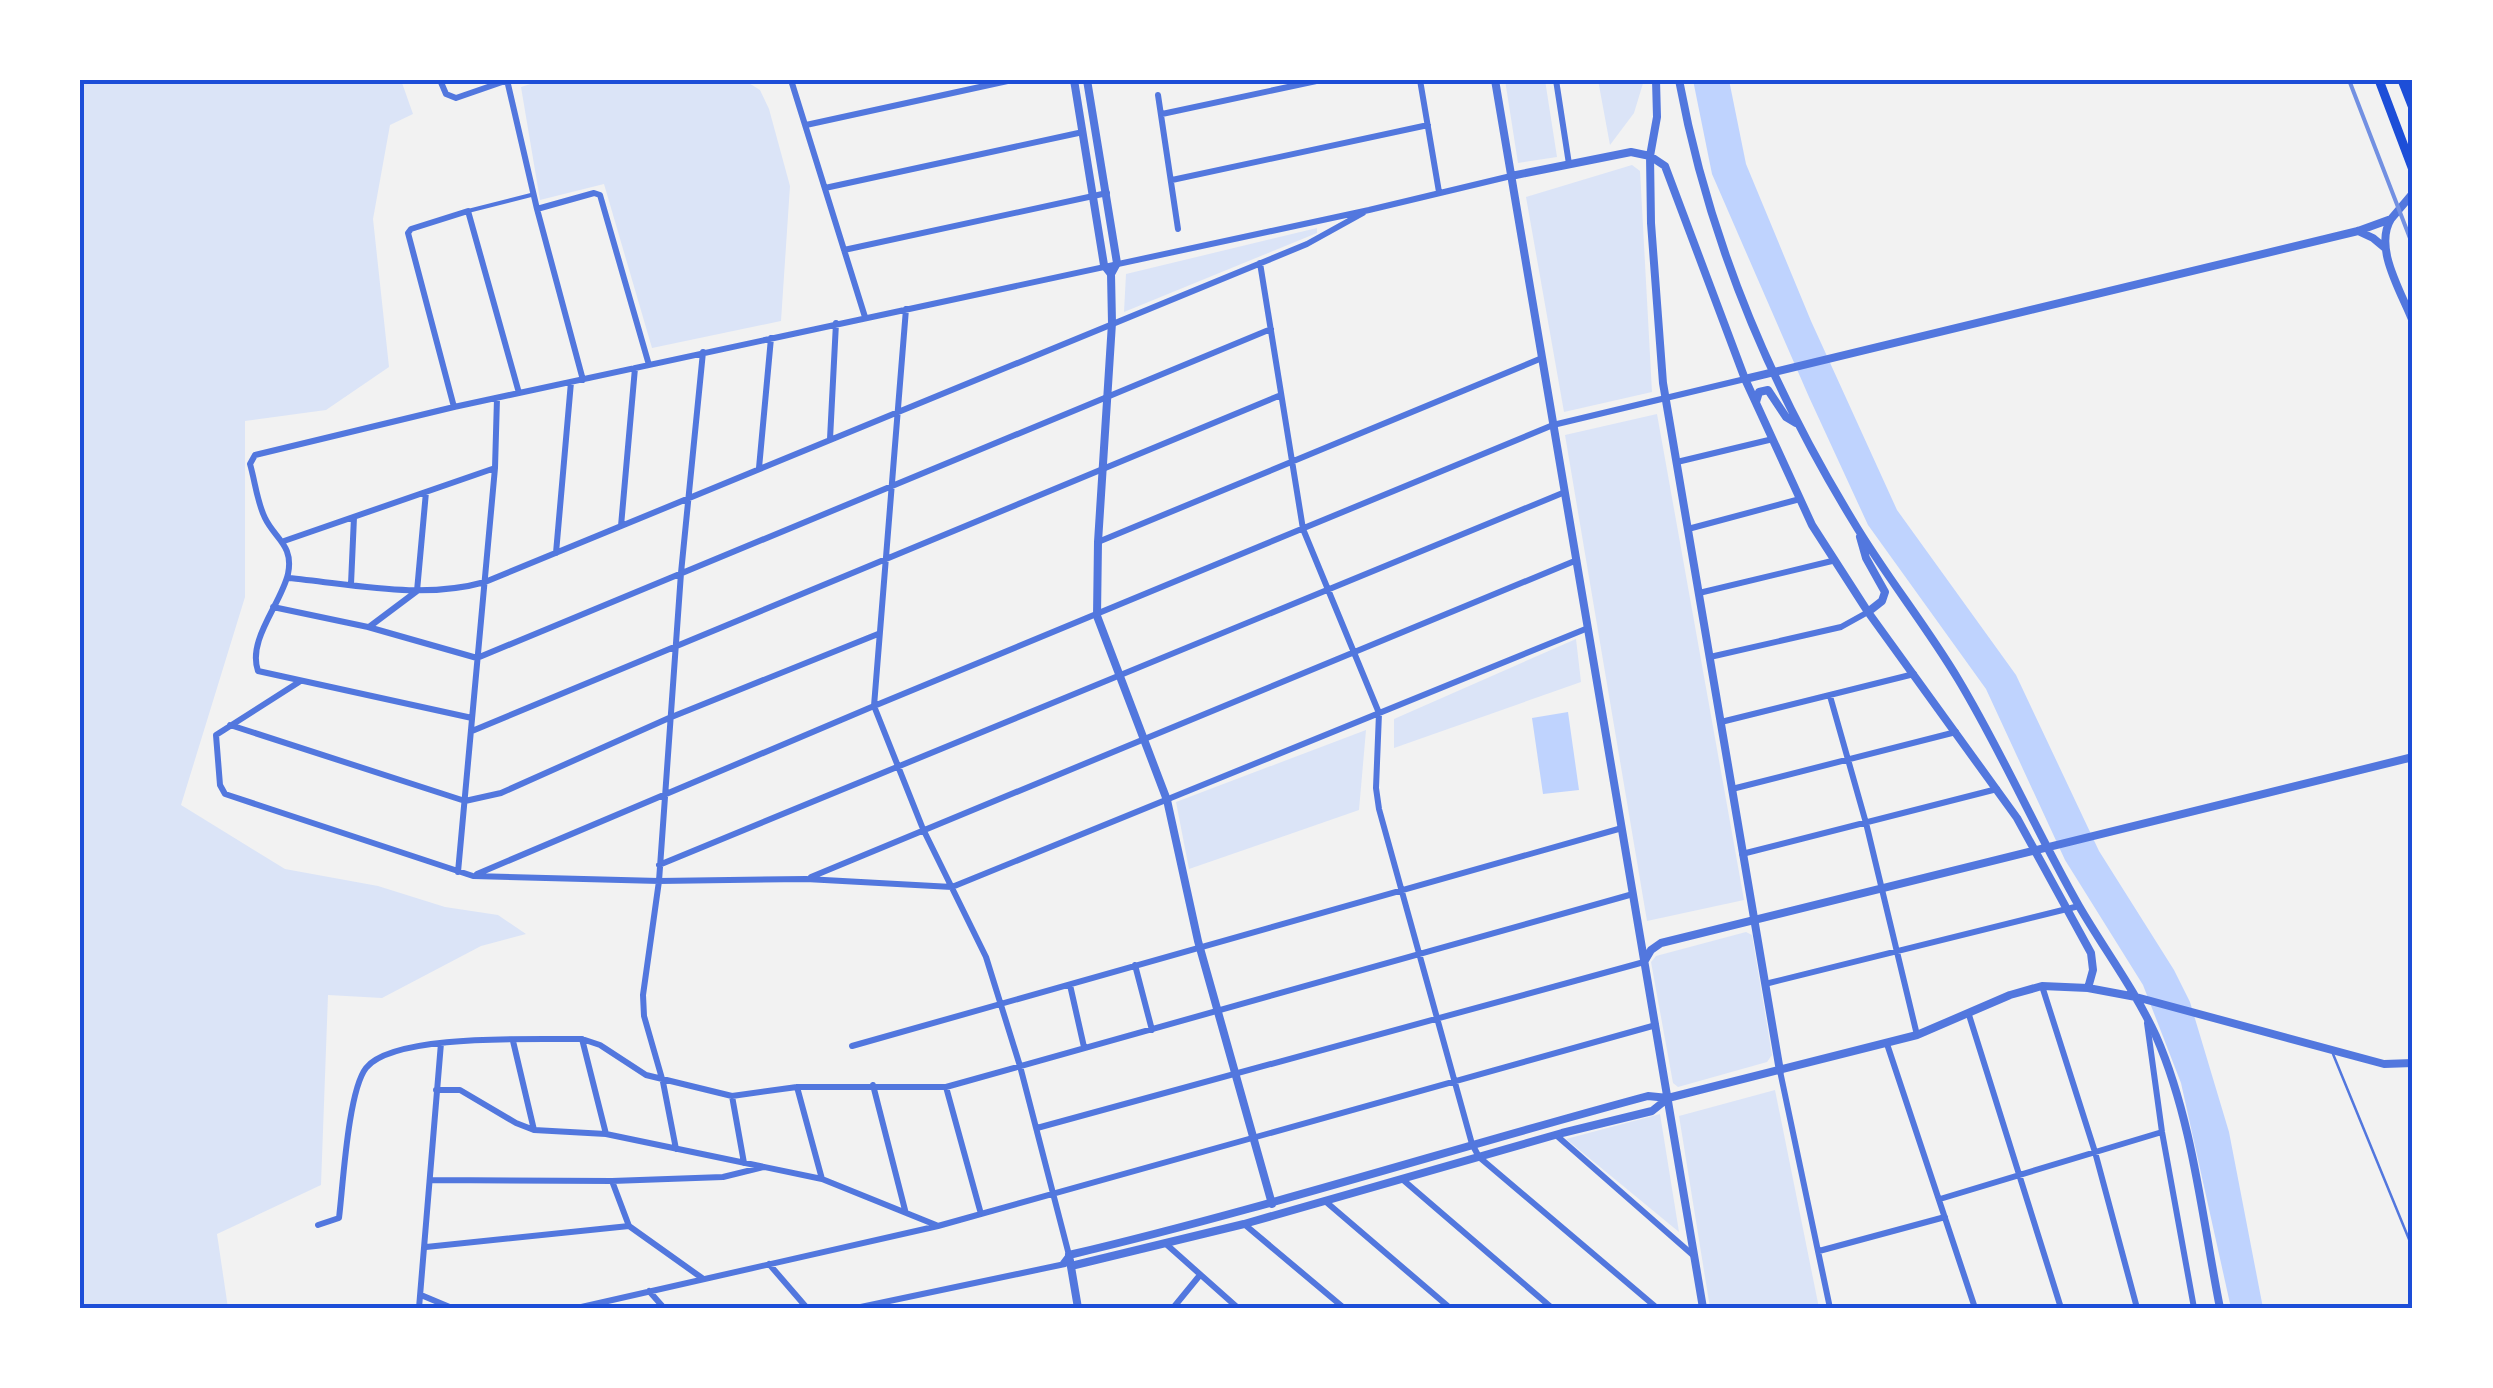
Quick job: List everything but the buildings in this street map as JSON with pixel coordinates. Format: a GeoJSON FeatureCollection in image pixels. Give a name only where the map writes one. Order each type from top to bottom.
{"type":"FeatureCollection","features":[{"type":"Feature","properties":{"kind":"main road"},"geometry":{"type":"LineString","coordinates":[[2379,80],[2413,170]]}},
{"type":"Feature","properties":{"kind":"main road"},"geometry":{"type":"LineString","coordinates":[[2402,80],[2413,108]]}},
{"type":"Feature","properties":{"kind":"street"},"geometry":{"type":"LineString","coordinates":[[440,80],[446,94],[456,98],[508,80],[537,209],[583,380]]}},
{"type":"Feature","properties":{"kind":"street"},"geometry":{"type":"LineString","coordinates":[[791,80],[865,317]]}},
{"type":"Feature","properties":{"kind":"street"},"geometry":{"type":"LineString","coordinates":[[806,125],[1012,80]]}},
{"type":"Feature","properties":{"kind":"street"},"geometry":{"type":"LineString","coordinates":[[1074,80],[1104,266],[1112,274]]}},
{"type":"Feature","properties":{"kind":"street"},"geometry":{"type":"LineString","coordinates":[[1087,80],[1116,263],[1112,274],[1097,616],[1167,800],[1217,1011],[1272,1204]]}},
{"type":"Feature","properties":{"kind":"street"},"geometry":{"type":"LineString","coordinates":[[1162,114],[1320,80]]}},
{"type":"Feature","properties":{"kind":"street"},"geometry":{"type":"LineString","coordinates":[[1420,80],[1440,192]]}},
{"type":"Feature","properties":{"kind":"street"},"geometry":{"type":"LineString","coordinates":[[1495,80],[1703,1308]]}},
{"type":"Feature","properties":{"kind":"street"},"geometry":{"type":"LineString","coordinates":[[1556,80],[1570,164]]}},
{"type":"Feature","properties":{"kind":"street"},"geometry":{"type":"LineString","coordinates":[[1656,80],[1657,116],[1650,156],[1654,278],[1665,397],[1764,984],[1830,1308]]}},
{"type":"Feature","properties":{"kind":"street"},"geometry":{"type":"LineString","coordinates":[[1679,80],[1706,198],[1796,424],[1860,532],[1942,653],[2051,847],[2079,906],[2146,1015],[2167,1066],[2184,1124],[2220,1308]]}},
{"type":"Feature","properties":{"kind":"street"},"geometry":{"type":"LineString","coordinates":[[1158,95],[1178,229]]}},
{"type":"Feature","properties":{"kind":"street"},"geometry":{"type":"LineString","coordinates":[[1172,180],[1428,125]]}},
{"type":"Feature","properties":{"kind":"street"},"geometry":{"type":"LineString","coordinates":[[825,188],[1083,132]]}},
{"type":"Feature","properties":{"kind":"street"},"geometry":{"type":"LineString","coordinates":[[472,718],[258,671],[256,660],[272,607],[287,578],[288,555],[284,540],[264,515],[250,464],[252,458],[261,452],[454,407],[1636,152],[1665,166],[1673,180],[1745,379],[1832,561],[2017,818],[2091,953],[2094,965],[2088,988]]}},
{"type":"Feature","properties":{"kind":"street"},"geometry":{"type":"LineString","coordinates":[[844,250],[1107,193]]}},
{"type":"Feature","properties":{"kind":"street"},"geometry":{"type":"LineString","coordinates":[[2413,193],[2384,235],[2385,248],[2413,322]]}},
{"type":"Feature","properties":{"kind":"street"},"geometry":{"type":"LineString","coordinates":[[454,407],[408,232],[534,194]]}},
{"type":"Feature","properties":{"kind":"street"},"geometry":{"type":"LineString","coordinates":[[537,209],[600,195],[649,365]]}},
{"type":"Feature","properties":{"kind":"street"},"geometry":{"type":"LineString","coordinates":[[287,578],[418,591],[458,590],[485,582],[1260,263],[1324,236],[1369,210]]}},
{"type":"Feature","properties":{"kind":"street"},"geometry":{"type":"LineString","coordinates":[[468,212],[519,393]]}},
{"type":"Feature","properties":{"kind":"street"},"geometry":{"type":"LineString","coordinates":[[473,876],[1554,425],[2358,231],[2392,219]]}},
{"type":"Feature","properties":{"kind":"street"},"geometry":{"type":"LineString","coordinates":[[2358,231],[2385,248]]}},
{"type":"Feature","properties":{"kind":"street"},"geometry":{"type":"LineString","coordinates":[[1260,263],[1303,529],[1379,713],[1378,808],[1472,1144],[1479,1157],[1658,1308]]}},
{"type":"Feature","properties":{"kind":"street"},"geometry":{"type":"LineString","coordinates":[[906,308],[874,706],[924,829],[982,946],[1002,1003],[1054,1192],[1078,1308]]}},
{"type":"Feature","properties":{"kind":"street"},"geometry":{"type":"LineString","coordinates":[[830,439],[836,323]]}},
{"type":"Feature","properties":{"kind":"street"},"geometry":{"type":"LineString","coordinates":[[272,607],[368,627],[477,658],[1271,329]]}},
{"type":"Feature","properties":{"kind":"street"},"geometry":{"type":"LineString","coordinates":[[759,468],[770,338]]}},
{"type":"Feature","properties":{"kind":"street"},"geometry":{"type":"LineString","coordinates":[[676,1149],[643,996],[659,881],[681,573],[704,352]]}},
{"type":"Feature","properties":{"kind":"street"},"geometry":{"type":"LineString","coordinates":[[1098,542],[1542,358]]}},
{"type":"Feature","properties":{"kind":"street"},"geometry":{"type":"LineString","coordinates":[[621,526],[635,368]]}},
{"type":"Feature","properties":{"kind":"street"},"geometry":{"type":"LineString","coordinates":[[556,553],[571,382]]}},
{"type":"Feature","properties":{"kind":"street"},"geometry":{"type":"LineString","coordinates":[[1756,402],[1759,392],[1768,390],[1786,417],[1796,424]]}},
{"type":"Feature","properties":{"kind":"street"},"geometry":{"type":"LineString","coordinates":[[472,731],[1282,395]]}},
{"type":"Feature","properties":{"kind":"street"},"geometry":{"type":"LineString","coordinates":[[458,872],[485,582],[497,398]]}},
{"type":"Feature","properties":{"kind":"street"},"geometry":{"type":"LineString","coordinates":[[1677,462],[1774,438]]}},
{"type":"Feature","properties":{"kind":"street"},"geometry":{"type":"LineString","coordinates":[[284,540],[494,468]]}},
{"type":"Feature","properties":{"kind":"street"},"geometry":{"type":"LineString","coordinates":[[368,627],[418,591],[426,492]]}},
{"type":"Feature","properties":{"kind":"street"},"geometry":{"type":"LineString","coordinates":[[659,865],[1565,492]]}},
{"type":"Feature","properties":{"kind":"street"},"geometry":{"type":"LineString","coordinates":[[1688,528],[1800,499]]}},
{"type":"Feature","properties":{"kind":"street"},"geometry":{"type":"LineString","coordinates":[[351,584],[354,516]]}},
{"type":"Feature","properties":{"kind":"street"},"geometry":{"type":"LineString","coordinates":[[1710,657],[1840,627],[1882,601],[1885,592],[1866,558],[1860,532]]}},
{"type":"Feature","properties":{"kind":"street"},"geometry":{"type":"LineString","coordinates":[[806,879],[1577,560]]}},
{"type":"Feature","properties":{"kind":"street"},"geometry":{"type":"LineString","coordinates":[[1699,593],[1832,561]]}},
{"type":"Feature","properties":{"kind":"street"},"geometry":{"type":"LineString","coordinates":[[300,681],[216,735],[222,790],[229,796],[473,876],[659,881],[806,879],[952,887],[1589,628]]}},
{"type":"Feature","properties":{"kind":"street"},"geometry":{"type":"LineString","coordinates":[[230,726],[465,801],[500,792],[669,718],[878,634]]}},
{"type":"Feature","properties":{"kind":"street"},"geometry":{"type":"LineString","coordinates":[[1721,722],[1914,674]]}},
{"type":"Feature","properties":{"kind":"street"},"geometry":{"type":"LineString","coordinates":[[1830,696],[1866,823],[1917,1035]]}},
{"type":"Feature","properties":{"kind":"street"},"geometry":{"type":"LineString","coordinates":[[1732,788],[1956,732]]}},
{"type":"Feature","properties":{"kind":"street"},"geometry":{"type":"LineString","coordinates":[[1638,922],[1647,939],[1660,943],[2413,757]]}},
{"type":"Feature","properties":{"kind":"street"},"geometry":{"type":"LineString","coordinates":[[1742,854],[1996,789]]}},
{"type":"Feature","properties":{"kind":"street"},"geometry":{"type":"LineString","coordinates":[[2017,818],[2029,811]]}},
{"type":"Feature","properties":{"kind":"street"},"geometry":{"type":"LineString","coordinates":[[852,1046],[1622,828]]}},
{"type":"Feature","properties":{"kind":"street"},"geometry":{"type":"LineString","coordinates":[[318,1225],[338,1218],[360,1079],[366,1067],[396,1050],[441,1043],[582,1039],[662,1082],[732,1096],[797,1087],[946,1086],[1633,894]]}},
{"type":"Feature","properties":{"kind":"street"},"geometry":{"type":"LineString","coordinates":[[1764,984],[2079,906]]}},
{"type":"Feature","properties":{"kind":"street"},"geometry":{"type":"LineString","coordinates":[[1036,1128],[1644,962],[1660,943]]}},
{"type":"Feature","properties":{"kind":"street"},"geometry":{"type":"LineString","coordinates":[[1135,966],[1152,1030]]}},
{"type":"Feature","properties":{"kind":"street"},"geometry":{"type":"LineString","coordinates":[[1070,985],[1084,1047]]}},
{"type":"Feature","properties":{"kind":"street"},"geometry":{"type":"LineString","coordinates":[[2042,986],[2095,1152],[2137,1308]]}},
{"type":"Feature","properties":{"kind":"street"},"geometry":{"type":"LineString","coordinates":[[1068,1261],[1648,1096],[1668,1098],[1887,1044],[2042,986],[2088,988],[2136,997],[2384,1064],[2413,1063]]}},
{"type":"Feature","properties":{"kind":"street"},"geometry":{"type":"LineString","coordinates":[[1968,1015],[2061,1308]]}},
{"type":"Feature","properties":{"kind":"street"},"geometry":{"type":"LineString","coordinates":[[2146,1015],[2193,1308]]}},
{"type":"Feature","properties":{"kind":"street"},"geometry":{"type":"LineString","coordinates":[[577,1308],[938,1226],[1656,1025]]}},
{"type":"Feature","properties":{"kind":"street"},"geometry":{"type":"LineString","coordinates":[[582,1039],[606,1134]]}},
{"type":"Feature","properties":{"kind":"street"},"geometry":{"type":"LineString","coordinates":[[513,1041],[534,1130]]}},
{"type":"Feature","properties":{"kind":"street"},"geometry":{"type":"LineString","coordinates":[[420,1308],[441,1043]]}},
{"type":"Feature","properties":{"kind":"street"},"geometry":{"type":"LineString","coordinates":[[1887,1044],[1975,1306],[1962,1308]]}},
{"type":"Feature","properties":{"kind":"street"},"geometry":{"type":"LineString","coordinates":[[873,1084],[905,1211]]}},
{"type":"Feature","properties":{"kind":"street"},"geometry":{"type":"LineString","coordinates":[[946,1086],[981,1214]]}},
{"type":"Feature","properties":{"kind":"street"},"geometry":{"type":"LineString","coordinates":[[797,1087],[822,1179]]}},
{"type":"Feature","properties":{"kind":"street"},"geometry":{"type":"LineString","coordinates":[[436,1090],[460,1090],[534,1130],[606,1134],[822,1179],[938,1226]]}},
{"type":"Feature","properties":{"kind":"street"},"geometry":{"type":"LineString","coordinates":[[732,1096],[744,1164]]}},
{"type":"Feature","properties":{"kind":"street"},"geometry":{"type":"LineString","coordinates":[[856,1308],[1068,1261],[1166,1244],[1244,1224],[1556,1135],[1652,1112],[1668,1098]]}},
{"type":"Feature","properties":{"kind":"street"},"geometry":{"type":"LineString","coordinates":[[1940,1199],[2162,1132]]}},
{"type":"Feature","properties":{"kind":"street"},"geometry":{"type":"LineString","coordinates":[[1556,1135],[1694,1256]]}},
{"type":"Feature","properties":{"kind":"street"},"geometry":{"type":"LineString","coordinates":[[431,1180],[612,1181],[732,1176],[766,1167]]}},
{"type":"Feature","properties":{"kind":"street"},"geometry":{"type":"LineString","coordinates":[[1401,1178],[1552,1308]]}},
{"type":"Feature","properties":{"kind":"street"},"geometry":{"type":"LineString","coordinates":[[612,1181],[628,1226],[702,1278]]}},
{"type":"Feature","properties":{"kind":"street"},"geometry":{"type":"LineString","coordinates":[[1324,1200],[1450,1308]]}},
{"type":"Feature","properties":{"kind":"street"},"geometry":{"type":"LineString","coordinates":[[1819,1251],[1945,1216]]}},
{"type":"Feature","properties":{"kind":"street"},"geometry":{"type":"LineString","coordinates":[[1244,1224],[1344,1308]]}},
{"type":"Feature","properties":{"kind":"street"},"geometry":{"type":"LineString","coordinates":[[426,1247],[628,1226]]}},
{"type":"Feature","properties":{"kind":"street"},"geometry":{"type":"LineString","coordinates":[[1166,1244],[1238,1308]]}},
{"type":"Feature","properties":{"kind":"street"},"geometry":{"type":"LineString","coordinates":[[769,1264],[807,1308]]}},
{"type":"Feature","properties":{"kind":"street"},"geometry":{"type":"LineString","coordinates":[[1172,1308],[1200,1275]]}},
{"type":"Feature","properties":{"kind":"street"},"geometry":{"type":"LineString","coordinates":[[649,1290],[664,1308]]}},
{"type":"Feature","properties":{"kind":"street"},"geometry":{"type":"LineString","coordinates":[[421,1294],[452,1308]]}},
{"type":"Feature","properties":{"kind":"lane"},"geometry":{"type":"LineString","coordinates":[[2330,1048],[2413,1248]]}},
{"type":"Feature","properties":{"kind":"shaded area"},"geometry":{"type":"Polygon","coordinates":[[[80,80],[401,80],[413,114],[390,125],[373,219],[389,367],[326,410],[245,421],[245,597],[181,805],[285,869],[378,886],[445,907],[498,915],[526,934],[481,946],[382,998],[328,995],[321,1185],[217,1234],[228,1308],[80,1308],[80,80]]]}},
{"type":"Feature","properties":{"kind":"shaded area"},"geometry":{"type":"Polygon","coordinates":[[[543,80],[744,80],[760,90],[790,186],[781,321],[652,348],[604,184],[540,200],[521,87],[543,80]]]}},
{"type":"Feature","properties":{"kind":"shaded area"},"geometry":{"type":"Polygon","coordinates":[[[1505,80],[1545,80],[1557,157],[1518,163],[1505,80]]]}},
{"type":"Feature","properties":{"kind":"shaded area"},"geometry":{"type":"Polygon","coordinates":[[[1598,80],[1644,80],[1634,113],[1610,145],[1598,80]]]}},
{"type":"Feature","properties":{"kind":"shaded area"},"geometry":{"type":"Polygon","coordinates":[[[1632,165],[1640,171],[1652,392],[1564,412],[1526,197],[1632,165]]]}},
{"type":"Feature","properties":{"kind":"shaded area"},"geometry":{"type":"Polygon","coordinates":[[[1317,228],[1317,233],[1124,312],[1126,274],[1317,228]]]}},
{"type":"Feature","properties":{"kind":"shaded area"},"geometry":{"type":"Polygon","coordinates":[[[1657,414],[1744,900],[1647,921],[1565,435],[1657,414]]]}},
{"type":"Feature","properties":{"kind":"shaded area"},"geometry":{"type":"Polygon","coordinates":[[[1576,639],[1581,682],[1394,748],[1394,719],[1576,639]]]}},
{"type":"Feature","properties":{"kind":"shaded area"},"geometry":{"type":"Polygon","coordinates":[[[1366,730],[1359,810],[1189,869],[1176,802],[1366,730]]]}},
{"type":"Feature","properties":{"kind":"shaded area"},"geometry":{"type":"Polygon","coordinates":[[[1746,932],[1752,935],[1772,1055],[1767,1062],[1678,1087],[1673,1083],[1651,962],[1656,956],[1746,932]]]}},
{"type":"Feature","properties":{"kind":"shaded area"},"geometry":{"type":"Polygon","coordinates":[[[1775,1090],[1819,1308],[1710,1308],[1679,1116],[1775,1090]]]}},
{"type":"Feature","properties":{"kind":"shaded area"},"geometry":{"type":"Polygon","coordinates":[[[1660,1114],[1679,1232],[1566,1139],[1660,1114]]]}},
{"type":"Feature","properties":{"kind":"water"},"geometry":{"type":"Polygon","coordinates":[[[1693,80],[1729,80],[1746,164],[1811,321],[1897,510],[2016,675],[2099,851],[2190,1002],[2229,1132],[2263,1308],[2231,1308],[2181,1083],[2143,985],[2065,860],[1986,689],[1868,525],[1712,174],[1693,80]]]}},
{"type":"Feature","properties":{"kind":"water"},"geometry":{"type":"Polygon","coordinates":[[[1568,712],[1579,790],[1543,794],[1532,718],[1568,712]]]}},
{"type":"Feature","properties":{"kind":"railway"},"geometry":{"type":"LineString","coordinates":[[2349,80],[2413,246]]}}]}
